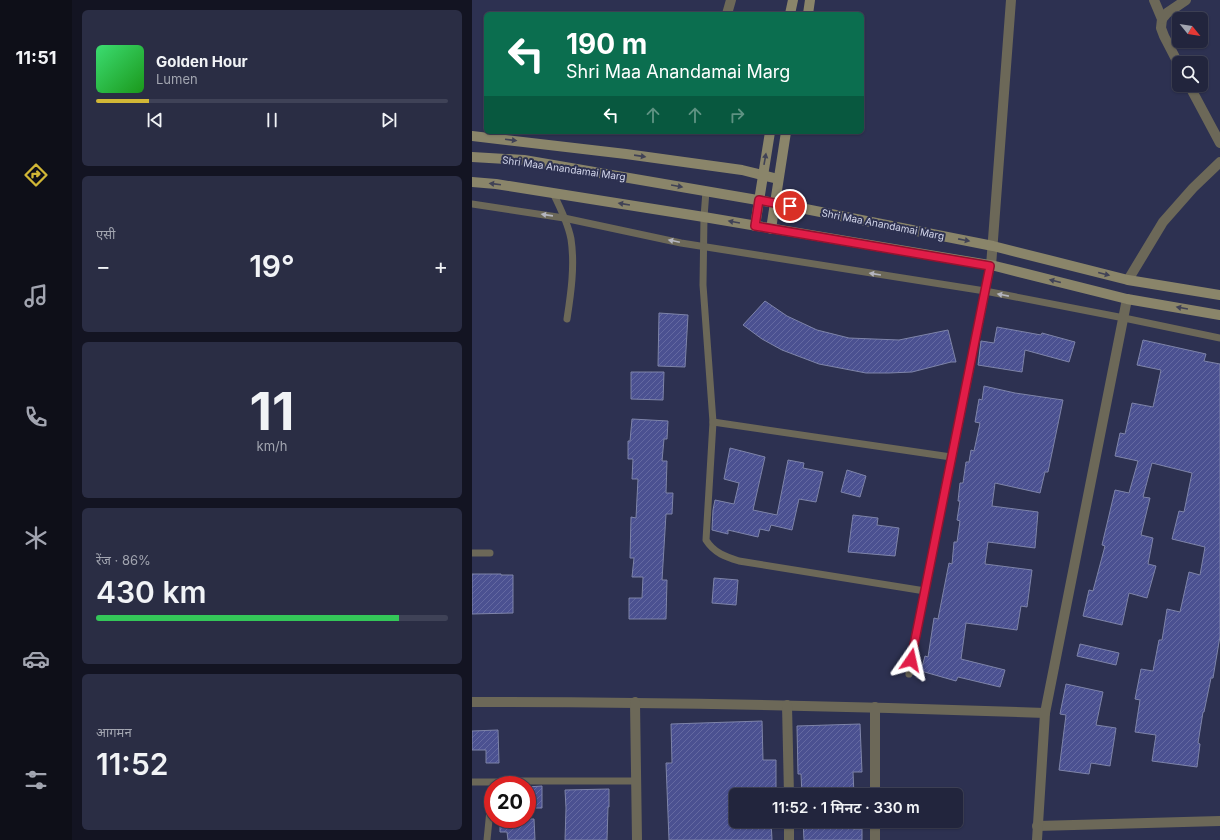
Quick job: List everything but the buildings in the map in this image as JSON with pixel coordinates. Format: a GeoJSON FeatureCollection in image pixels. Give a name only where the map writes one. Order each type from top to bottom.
{"type":"FeatureCollection","features":[{"type":"Feature","properties":{"kind":"main road"},"geometry":{"type":"LineString","coordinates":[[790,12],[793,0]]}},
{"type":"Feature","properties":{"kind":"main road"},"geometry":{"type":"LineString","coordinates":[[808,12],[810,0]]}},
{"type":"Feature","properties":{"kind":"main road"},"geometry":{"type":"LineString","coordinates":[[755,226],[770,134]]}},
{"type":"Feature","properties":{"kind":"main road"},"geometry":{"type":"LineString","coordinates":[[771,229],[786,134]]}},
{"type":"Feature","properties":{"kind":"main road","name":"Shri Maa Anandamai Marg"},"geometry":{"type":"LineString","coordinates":[[472,136],[626,154],[742,170],[778,179]]}},
{"type":"Feature","properties":{"kind":"main road","name":"Shri Maa Anandamai Marg"},"geometry":{"type":"LineString","coordinates":[[472,156],[524,160],[759,200],[993,246],[1128,280],[1220,295]]}},
{"type":"Feature","properties":{"kind":"main road"},"geometry":{"type":"LineString","coordinates":[[472,182],[496,184],[704,216],[771,229],[990,266],[1127,299],[1220,315]]}},
{"type":"Feature","properties":{"kind":"street"},"geometry":{"type":"LineString","coordinates":[[728,12],[731,0]]}},
{"type":"Feature","properties":{"kind":"street"},"geometry":{"type":"LineString","coordinates":[[990,266],[993,246],[1011,0]]}},
{"type":"Feature","properties":{"kind":"street"},"geometry":{"type":"LineString","coordinates":[[1154,0],[1162,19],[1161,28],[1174,56]]}},
{"type":"Feature","properties":{"kind":"street"},"geometry":{"type":"LineString","coordinates":[[1162,19],[1167,13],[1186,0]]}},
{"type":"Feature","properties":{"kind":"street"},"geometry":{"type":"LineString","coordinates":[[1193,92],[1220,143]]}},
{"type":"Feature","properties":{"kind":"street"},"geometry":{"type":"LineString","coordinates":[[1128,280],[1163,222],[1193,188],[1220,162]]}},
{"type":"Feature","properties":{"kind":"street"},"geometry":{"type":"LineString","coordinates":[[1037,840],[1045,713],[1127,299]]}},
{"type":"Feature","properties":{"kind":"street"},"geometry":{"type":"LineString","coordinates":[[472,702],[636,702],[875,707],[1045,713]]}},
{"type":"Feature","properties":{"kind":"street"},"geometry":{"type":"LineString","coordinates":[[636,702],[637,840]]}},
{"type":"Feature","properties":{"kind":"street"},"geometry":{"type":"LineString","coordinates":[[787,705],[789,788]]}},
{"type":"Feature","properties":{"kind":"street"},"geometry":{"type":"LineString","coordinates":[[875,707],[875,788]]}},
{"type":"Feature","properties":{"kind":"street"},"geometry":{"type":"LineString","coordinates":[[1037,826],[1220,821]]}},
{"type":"Feature","properties":{"kind":"street"},"geometry":{"type":"LineString","coordinates":[[789,828],[789,840]]}},
{"type":"Feature","properties":{"kind":"street"},"geometry":{"type":"LineString","coordinates":[[875,828],[875,840]]}},
{"type":"Feature","properties":{"kind":"lane"},"geometry":{"type":"LineString","coordinates":[[706,191],[704,216],[703,285],[713,422],[706,540],[720,555],[739,562],[925,591]]}},
{"type":"Feature","properties":{"kind":"lane"},"geometry":{"type":"LineString","coordinates":[[553,193],[571,238],[572,283],[567,319]]}},
{"type":"Feature","properties":{"kind":"lane"},"geometry":{"type":"LineString","coordinates":[[472,204],[564,218],[681,243],[985,291],[1220,338]]}},
{"type":"Feature","properties":{"kind":"lane"},"geometry":{"type":"LineString","coordinates":[[909,674],[990,266]]}},
{"type":"Feature","properties":{"kind":"lane"},"geometry":{"type":"LineString","coordinates":[[713,422],[951,457]]}},
{"type":"Feature","properties":{"kind":"lane"},"geometry":{"type":"LineString","coordinates":[[472,553],[490,553]]}},
{"type":"Feature","properties":{"kind":"lane"},"geometry":{"type":"LineString","coordinates":[[536,783],[636,781]]}},
{"type":"Feature","properties":{"kind":"lane"},"geometry":{"type":"LineString","coordinates":[[472,782],[484,783]]}},
{"type":"Feature","properties":{"kind":"lane"},"geometry":{"type":"LineString","coordinates":[[487,840],[488,828]]}},
{"type":"Feature","properties":{"kind":"route"},"geometry":{"type":"LineString","coordinates":[[790,206],[759,200],[755,226],[990,266],[911,660]]}}]}
